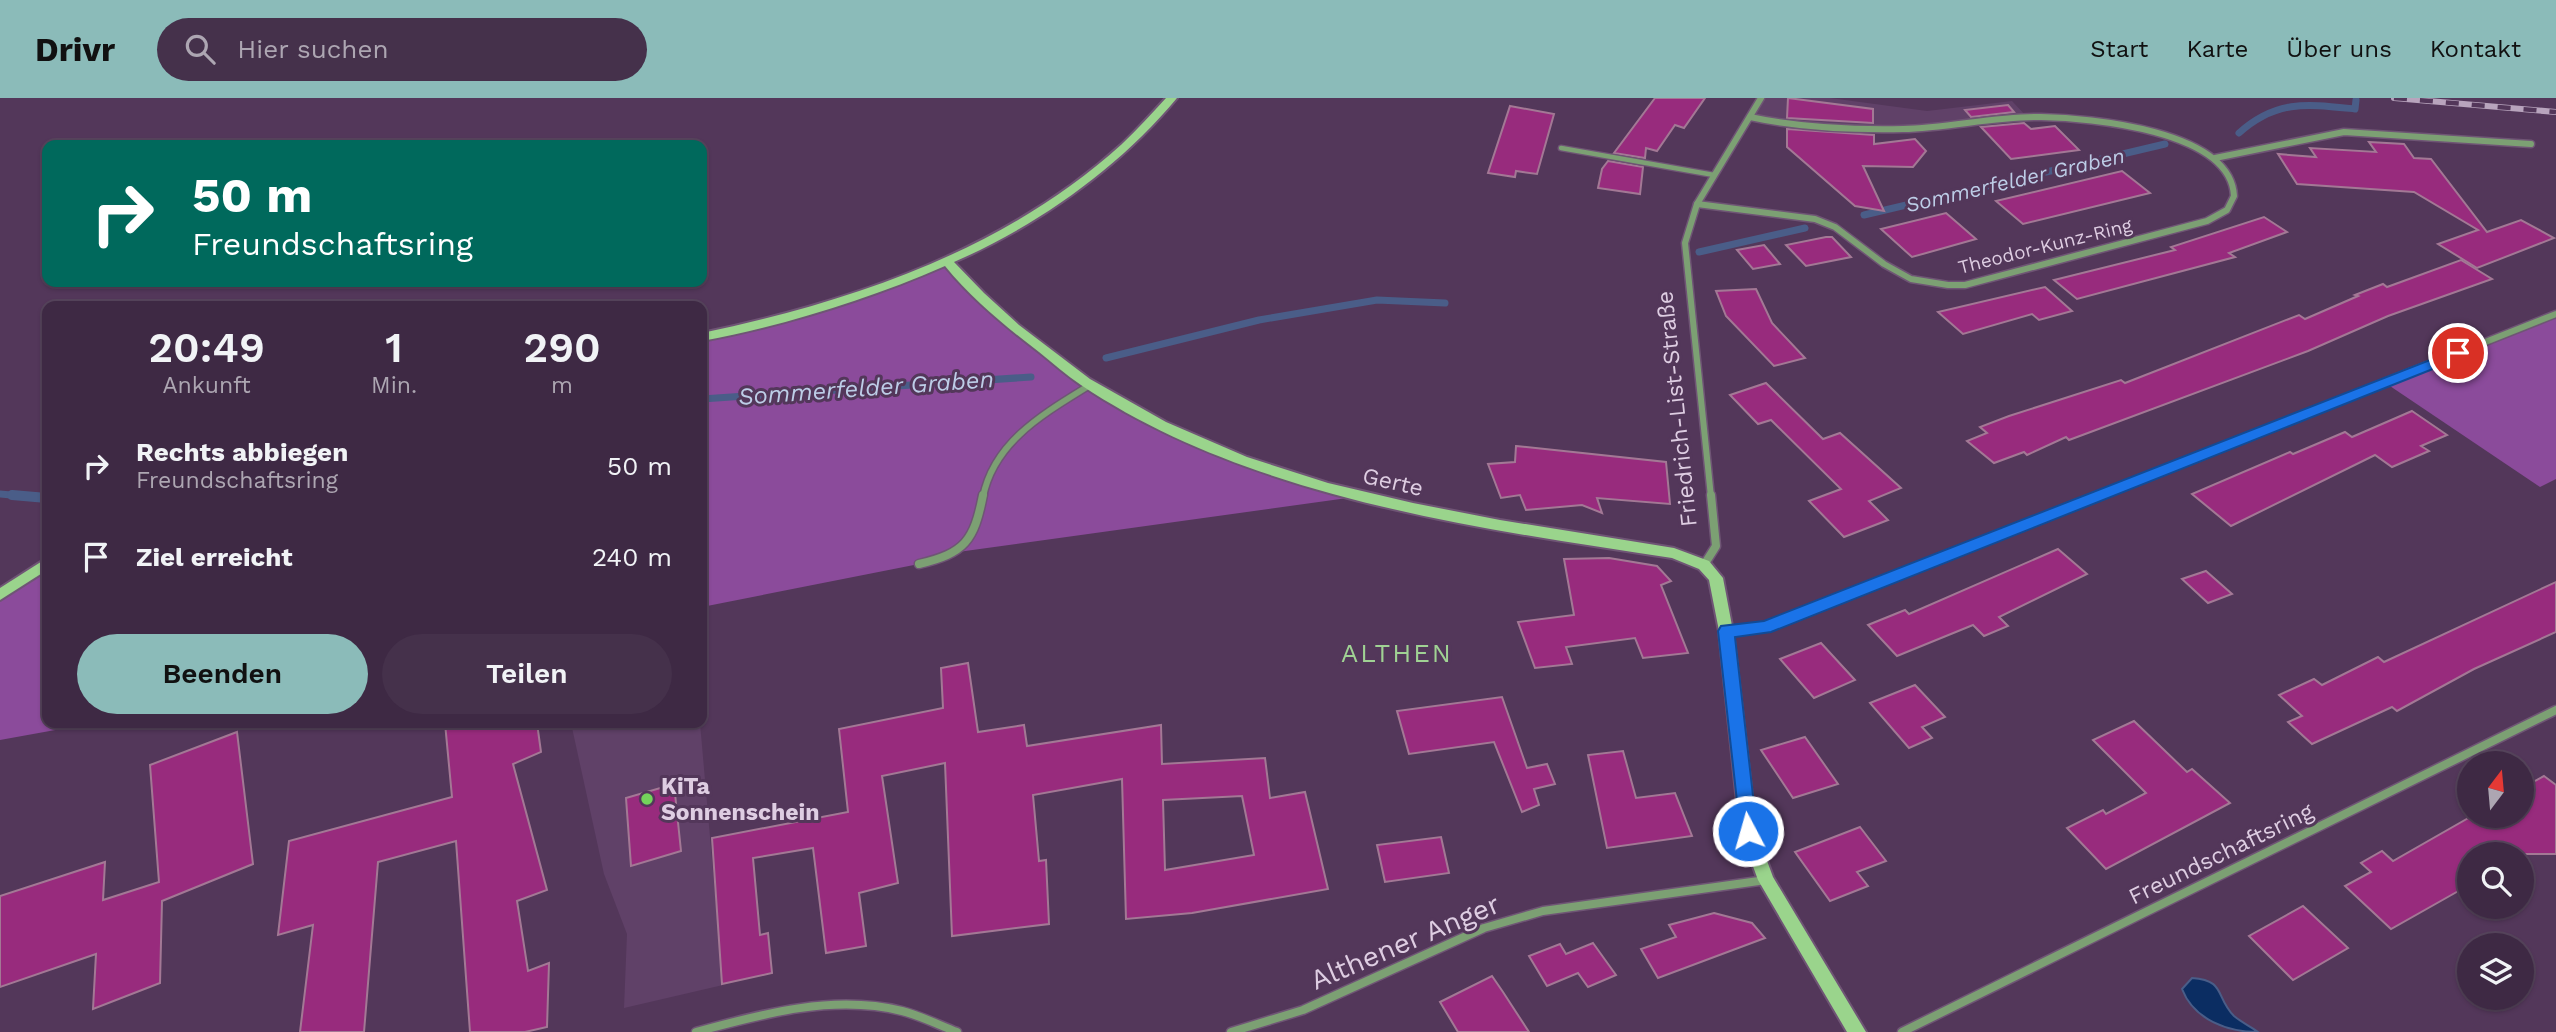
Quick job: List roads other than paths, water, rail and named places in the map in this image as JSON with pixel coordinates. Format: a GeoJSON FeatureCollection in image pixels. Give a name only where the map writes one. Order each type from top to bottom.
{"type":"FeatureCollection","features":[{"type":"Feature","properties":{"kind":"street"},"geometry":{"type":"LineString","coordinates":[[707,336],[791,316],[872,291],[947,261],[1022,224],[1082,183],[1152,121],[1172,98]]}},
{"type":"Feature","properties":{"kind":"street","name":"Friedrich-List-Straße"},"geometry":{"type":"LineString","coordinates":[[1704,565],[1716,546],[1685,243],[1697,204],[1761,98]]}},
{"type":"Feature","properties":{"kind":"street","name":"Theodor-Kunz-Ring"},"geometry":{"type":"LineString","coordinates":[[1697,204],[1815,219],[1835,227],[1884,264],[1911,279],[1965,285],[2207,221],[2227,212],[2236,197],[2233,180],[2215,158],[2182,141],[2147,130],[2055,118],[2024,118],[1936,128],[1863,129],[1795,126],[1749,117]]}},
{"type":"Feature","properties":{"kind":"street"},"geometry":{"type":"LineString","coordinates":[[2215,158],[2344,132],[2531,144]]}},
{"type":"Feature","properties":{"kind":"street","name":"Gerte"},"geometry":{"type":"LineString","coordinates":[[947,261],[961,278],[1036,347],[1090,386],[1161,426],[1227,455],[1313,483],[1450,516],[1674,553],[1704,565]]}},
{"type":"Feature","properties":{"kind":"street"},"geometry":{"type":"LineString","coordinates":[[1726,631],[1766,627],[2556,314]]}},
{"type":"Feature","properties":{"kind":"street"},"geometry":{"type":"LineString","coordinates":[[919,564],[958,552],[975,530],[991,470],[1013,440],[1040,416],[1090,386]]}},
{"type":"Feature","properties":{"kind":"street"},"geometry":{"type":"LineString","coordinates":[[1704,565],[1716,578],[1726,631],[1748,831],[1766,880],[1857,1032]]}},
{"type":"Feature","properties":{"kind":"street"},"geometry":{"type":"LineString","coordinates":[[0,595],[42,566]]}},
{"type":"Feature","properties":{"kind":"street","name":"Freundschaftsring"},"geometry":{"type":"LineString","coordinates":[[1902,1032],[2556,710]]}},
{"type":"Feature","properties":{"kind":"street","name":"Althener Anger"},"geometry":{"type":"LineString","coordinates":[[1231,1032],[1303,1010],[1484,928],[1543,911],[1766,880]]}},
{"type":"Feature","properties":{"kind":"street"},"geometry":{"type":"LineString","coordinates":[[696,1032],[770,1012],[841,1006],[899,1011],[957,1032]]}},
{"type":"Feature","properties":{"kind":"lane"},"geometry":{"type":"LineString","coordinates":[[1561,148],[1714,175]]}},
{"type":"Feature","properties":{"kind":"water"},"geometry":{"type":"Polygon","coordinates":[[[2192,978],[2203,979],[2215,986],[2234,1016],[2258,1032],[2224,1027],[2203,1016],[2187,1000],[2182,989],[2192,978]]]}},
{"type":"Feature","properties":{"kind":"waterway","name":"Sommerfelder Graben"},"geometry":{"type":"LineString","coordinates":[[2239,133],[2253,122],[2280,109],[2308,105],[2355,109],[2356,100]]}},
{"type":"Feature","properties":{"kind":"waterway","name":"Sommerfelder Graben"},"geometry":{"type":"LineString","coordinates":[[1864,215],[2165,144]]}},
{"type":"Feature","properties":{"kind":"waterway","name":"Sommerfelder Graben"},"geometry":{"type":"LineString","coordinates":[[1699,252],[1805,228]]}},
{"type":"Feature","properties":{"kind":"waterway","name":"Sommerfelder Graben"},"geometry":{"type":"LineString","coordinates":[[1106,358],[1259,320],[1377,300],[1445,303]]}},
{"type":"Feature","properties":{"kind":"waterway","name":"Sommerfelder Graben"},"geometry":{"type":"LineString","coordinates":[[707,399],[1031,377]]}},
{"type":"Feature","properties":{"kind":"waterway","name":"Sommerfelder Graben"},"geometry":{"type":"LineString","coordinates":[[0,494],[33,497]]}},
{"type":"Feature","properties":{"kind":"waterway","name":"Sommerfelder Graben"},"geometry":{"type":"LineString","coordinates":[[12,495],[42,498]]}},
{"type":"Feature","properties":{"kind":"railway"},"geometry":{"type":"LineString","coordinates":[[2394,98],[2556,112]]}},
{"type":"Feature","properties":{"kind":"place","name":"KiTa Sonnenschein"},"geometry":{"type":"Point","coordinates":[647,799]}},
{"type":"Feature","properties":{"kind":"district","name":"ALTHEN"},"geometry":{"type":"Point","coordinates":[1397,653]}}]}
